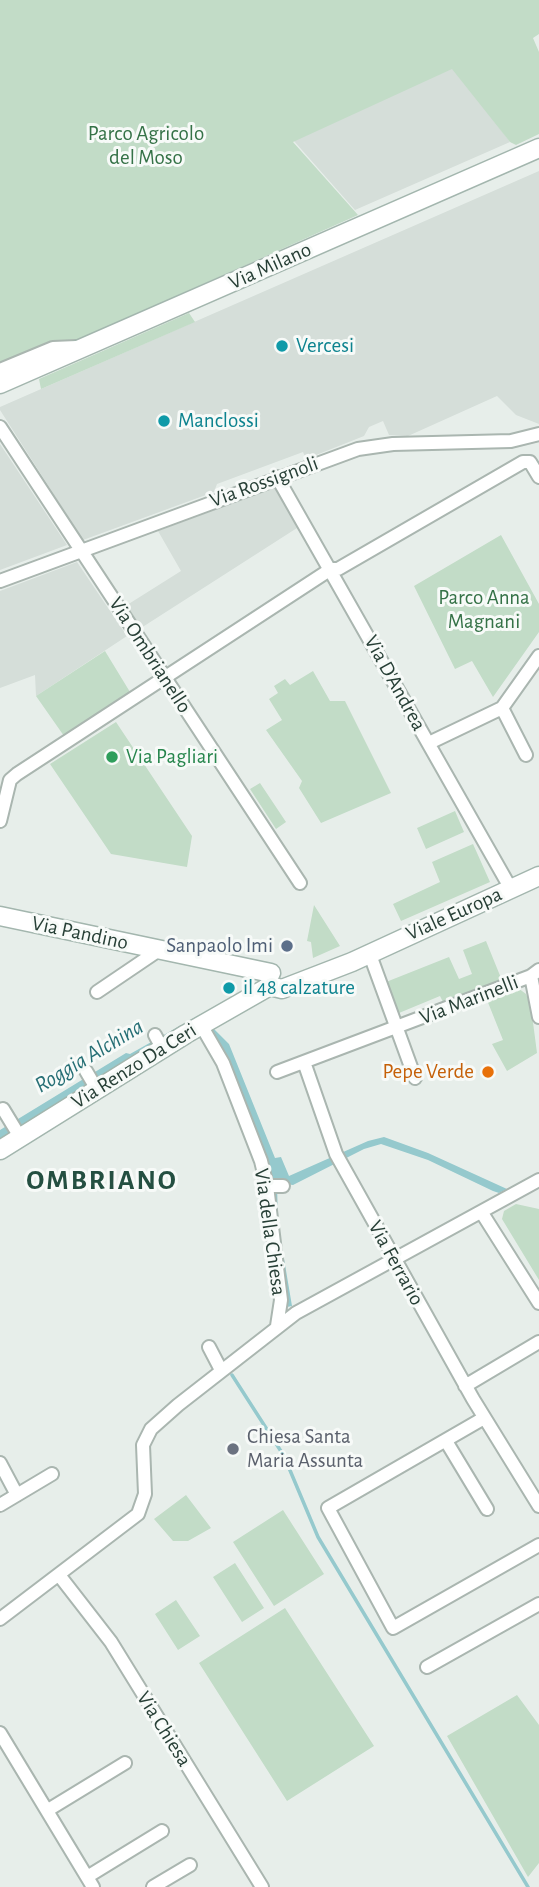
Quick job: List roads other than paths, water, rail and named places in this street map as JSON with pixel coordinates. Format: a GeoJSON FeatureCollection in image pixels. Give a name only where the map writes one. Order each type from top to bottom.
{"type":"FeatureCollection","features":[{"type":"Feature","properties":{"kind":"street","name":"Via Milano"},"geometry":{"type":"LineString","coordinates":[[0,384],[539,148]]}},
{"type":"Feature","properties":{"kind":"street"},"geometry":{"type":"LineString","coordinates":[[0,370],[53,348],[84,347]]}},
{"type":"Feature","properties":{"kind":"street","name":"Via Ombrianello"},"geometry":{"type":"LineString","coordinates":[[0,427],[300,883]]}},
{"type":"Feature","properties":{"kind":"street","name":"Via Rossignoli"},"geometry":{"type":"LineString","coordinates":[[0,580],[277,477],[375,445],[511,441],[539,434]]}},
{"type":"Feature","properties":{"kind":"street"},"geometry":{"type":"LineString","coordinates":[[0,821],[5,779],[331,569],[338,569],[523,462],[530,462],[539,477]]}},
{"type":"Feature","properties":{"kind":"street","name":"Via D'Andrea"},"geometry":{"type":"LineString","coordinates":[[277,477],[511,889]]}},
{"type":"Feature","properties":{"kind":"street"},"geometry":{"type":"LineString","coordinates":[[429,743],[502,708],[539,656]]}},
{"type":"Feature","properties":{"kind":"street"},"geometry":{"type":"LineString","coordinates":[[502,708],[526,755]]}},
{"type":"Feature","properties":{"kind":"street","name":"Viale Europa"},"geometry":{"type":"LineString","coordinates":[[278,979],[349,954],[369,952],[539,876]]}},
{"type":"Feature","properties":{"kind":"street","name":"Via Pandino"},"geometry":{"type":"LineString","coordinates":[[0,916],[278,979]]}},
{"type":"Feature","properties":{"kind":"street","name":"Via Pandino"},"geometry":{"type":"LineString","coordinates":[[97,992],[159,950]]}},
{"type":"Feature","properties":{"kind":"street"},"geometry":{"type":"LineString","coordinates":[[369,952],[397,1028]]}},
{"type":"Feature","properties":{"kind":"street"},"geometry":{"type":"LineString","coordinates":[[535,973],[539,1017]]}},
{"type":"Feature","properties":{"kind":"street","name":"Via Marinelli"},"geometry":{"type":"LineString","coordinates":[[277,1072],[535,973]]}},
{"type":"Feature","properties":{"kind":"street","name":"Via Renzo Da Ceri"},"geometry":{"type":"LineString","coordinates":[[0,1150],[16,1131],[96,1088],[159,1042],[201,1025],[278,979]]}},
{"type":"Feature","properties":{"kind":"street","name":"Via della Chiesa"},"geometry":{"type":"LineString","coordinates":[[201,1025],[223,1063],[261,1161],[276,1228],[281,1300],[277,1326]]}},
{"type":"Feature","properties":{"kind":"street","name":"Via Marinelli"},"geometry":{"type":"LineString","coordinates":[[397,1028],[415,1078]]}},
{"type":"Feature","properties":{"kind":"street","name":"Via Ferrario"},"geometry":{"type":"LineString","coordinates":[[304,1062],[341,1163],[465,1386],[537,1499]]}},
{"type":"Feature","properties":{"kind":"street"},"geometry":{"type":"LineString","coordinates":[[86,1071],[96,1088]]}},
{"type":"Feature","properties":{"kind":"street"},"geometry":{"type":"LineString","coordinates":[[3,1109],[16,1131]]}},
{"type":"Feature","properties":{"kind":"street"},"geometry":{"type":"LineString","coordinates":[[0,1619],[138,1514],[144,1502],[141,1455],[146,1436],[157,1423],[221,1370],[277,1326],[539,1180]]}},
{"type":"Feature","properties":{"kind":"street"},"geometry":{"type":"LineString","coordinates":[[267,1186],[283,1186]]}},
{"type":"Feature","properties":{"kind":"street"},"geometry":{"type":"LineString","coordinates":[[482,1213],[539,1303]]}},
{"type":"Feature","properties":{"kind":"street"},"geometry":{"type":"LineString","coordinates":[[465,1386],[539,1342]]}},
{"type":"Feature","properties":{"kind":"street"},"geometry":{"type":"LineString","coordinates":[[209,1347],[221,1370]]}},
{"type":"Feature","properties":{"kind":"street"},"geometry":{"type":"LineString","coordinates":[[484,1418],[328,1508],[393,1628],[539,1545]]}},
{"type":"Feature","properties":{"kind":"street"},"geometry":{"type":"LineString","coordinates":[[446,1441],[487,1509]]}},
{"type":"Feature","properties":{"kind":"street"},"geometry":{"type":"LineString","coordinates":[[0,1463],[17,1494]]}},
{"type":"Feature","properties":{"kind":"street"},"geometry":{"type":"LineString","coordinates":[[0,1505],[52,1474]]}},
{"type":"Feature","properties":{"kind":"street","name":"Via Chiesa"},"geometry":{"type":"LineString","coordinates":[[59,1575],[111,1642],[262,1887]]}},
{"type":"Feature","properties":{"kind":"street"},"geometry":{"type":"LineString","coordinates":[[427,1667],[539,1604]]}},
{"type":"Feature","properties":{"kind":"street"},"geometry":{"type":"LineString","coordinates":[[0,1733],[90,1882],[162,1830]]}},
{"type":"Feature","properties":{"kind":"street"},"geometry":{"type":"LineString","coordinates":[[48,1810],[125,1763]]}},
{"type":"Feature","properties":{"kind":"street"},"geometry":{"type":"LineString","coordinates":[[153,1887],[190,1864]]}},
{"type":"Feature","properties":{"kind":"water"},"geometry":{"type":"Polygon","coordinates":[[[201,1014],[203,1018],[0,1141],[0,1130],[126,1053],[130,1054],[201,1014]]]}},
{"type":"Feature","properties":{"kind":"water"},"geometry":{"type":"Polygon","coordinates":[[[214,1029],[229,1044],[275,1158],[281,1157],[289,1176],[368,1141],[384,1137],[428,1153],[507,1189],[499,1193],[493,1191],[428,1160],[381,1144],[364,1149],[293,1185],[277,1183],[278,1223],[292,1306],[287,1307],[272,1203],[209,1032],[214,1029]]]}},
{"type":"Feature","properties":{"kind":"waterway"},"geometry":{"type":"LineString","coordinates":[[232,1375],[284,1456],[318,1537],[528,1887]]}},
{"type":"Feature","properties":{"kind":"place","name":"Vercesi"},"geometry":{"type":"Point","coordinates":[282,346]}},
{"type":"Feature","properties":{"kind":"place","name":"Manclossi"},"geometry":{"type":"Point","coordinates":[164,421]}},
{"type":"Feature","properties":{"kind":"place","name":"Via Pagliari"},"geometry":{"type":"Point","coordinates":[112,757]}},
{"type":"Feature","properties":{"kind":"place","name":"Sanpaolo Imi"},"geometry":{"type":"Point","coordinates":[287,946]}},
{"type":"Feature","properties":{"kind":"place","name":"il 48 calzature"},"geometry":{"type":"Point","coordinates":[229,988]}},
{"type":"Feature","properties":{"kind":"place","name":"Pepe Verde"},"geometry":{"type":"Point","coordinates":[488,1072]}},
{"type":"Feature","properties":{"kind":"place","name":"Chiesa Santa Maria Assunta"},"geometry":{"type":"Point","coordinates":[233,1449]}},
{"type":"Feature","properties":{"kind":"district","name":"OMBRIANO"},"geometry":{"type":"Point","coordinates":[102,1181]}},
{"type":"Feature","properties":{"kind":"park label","name":"Parco Agricolo del Moso"},"geometry":{"type":"Point","coordinates":[146,146]}},
{"type":"Feature","properties":{"kind":"park label","name":"Parco Anna Magnani"},"geometry":{"type":"Point","coordinates":[484,610]}},
{"type":"Feature","properties":{"kind":"water label","name":"Roggia Alchina"},"geometry":{"type":"Point","coordinates":[89,1056]}}]}
